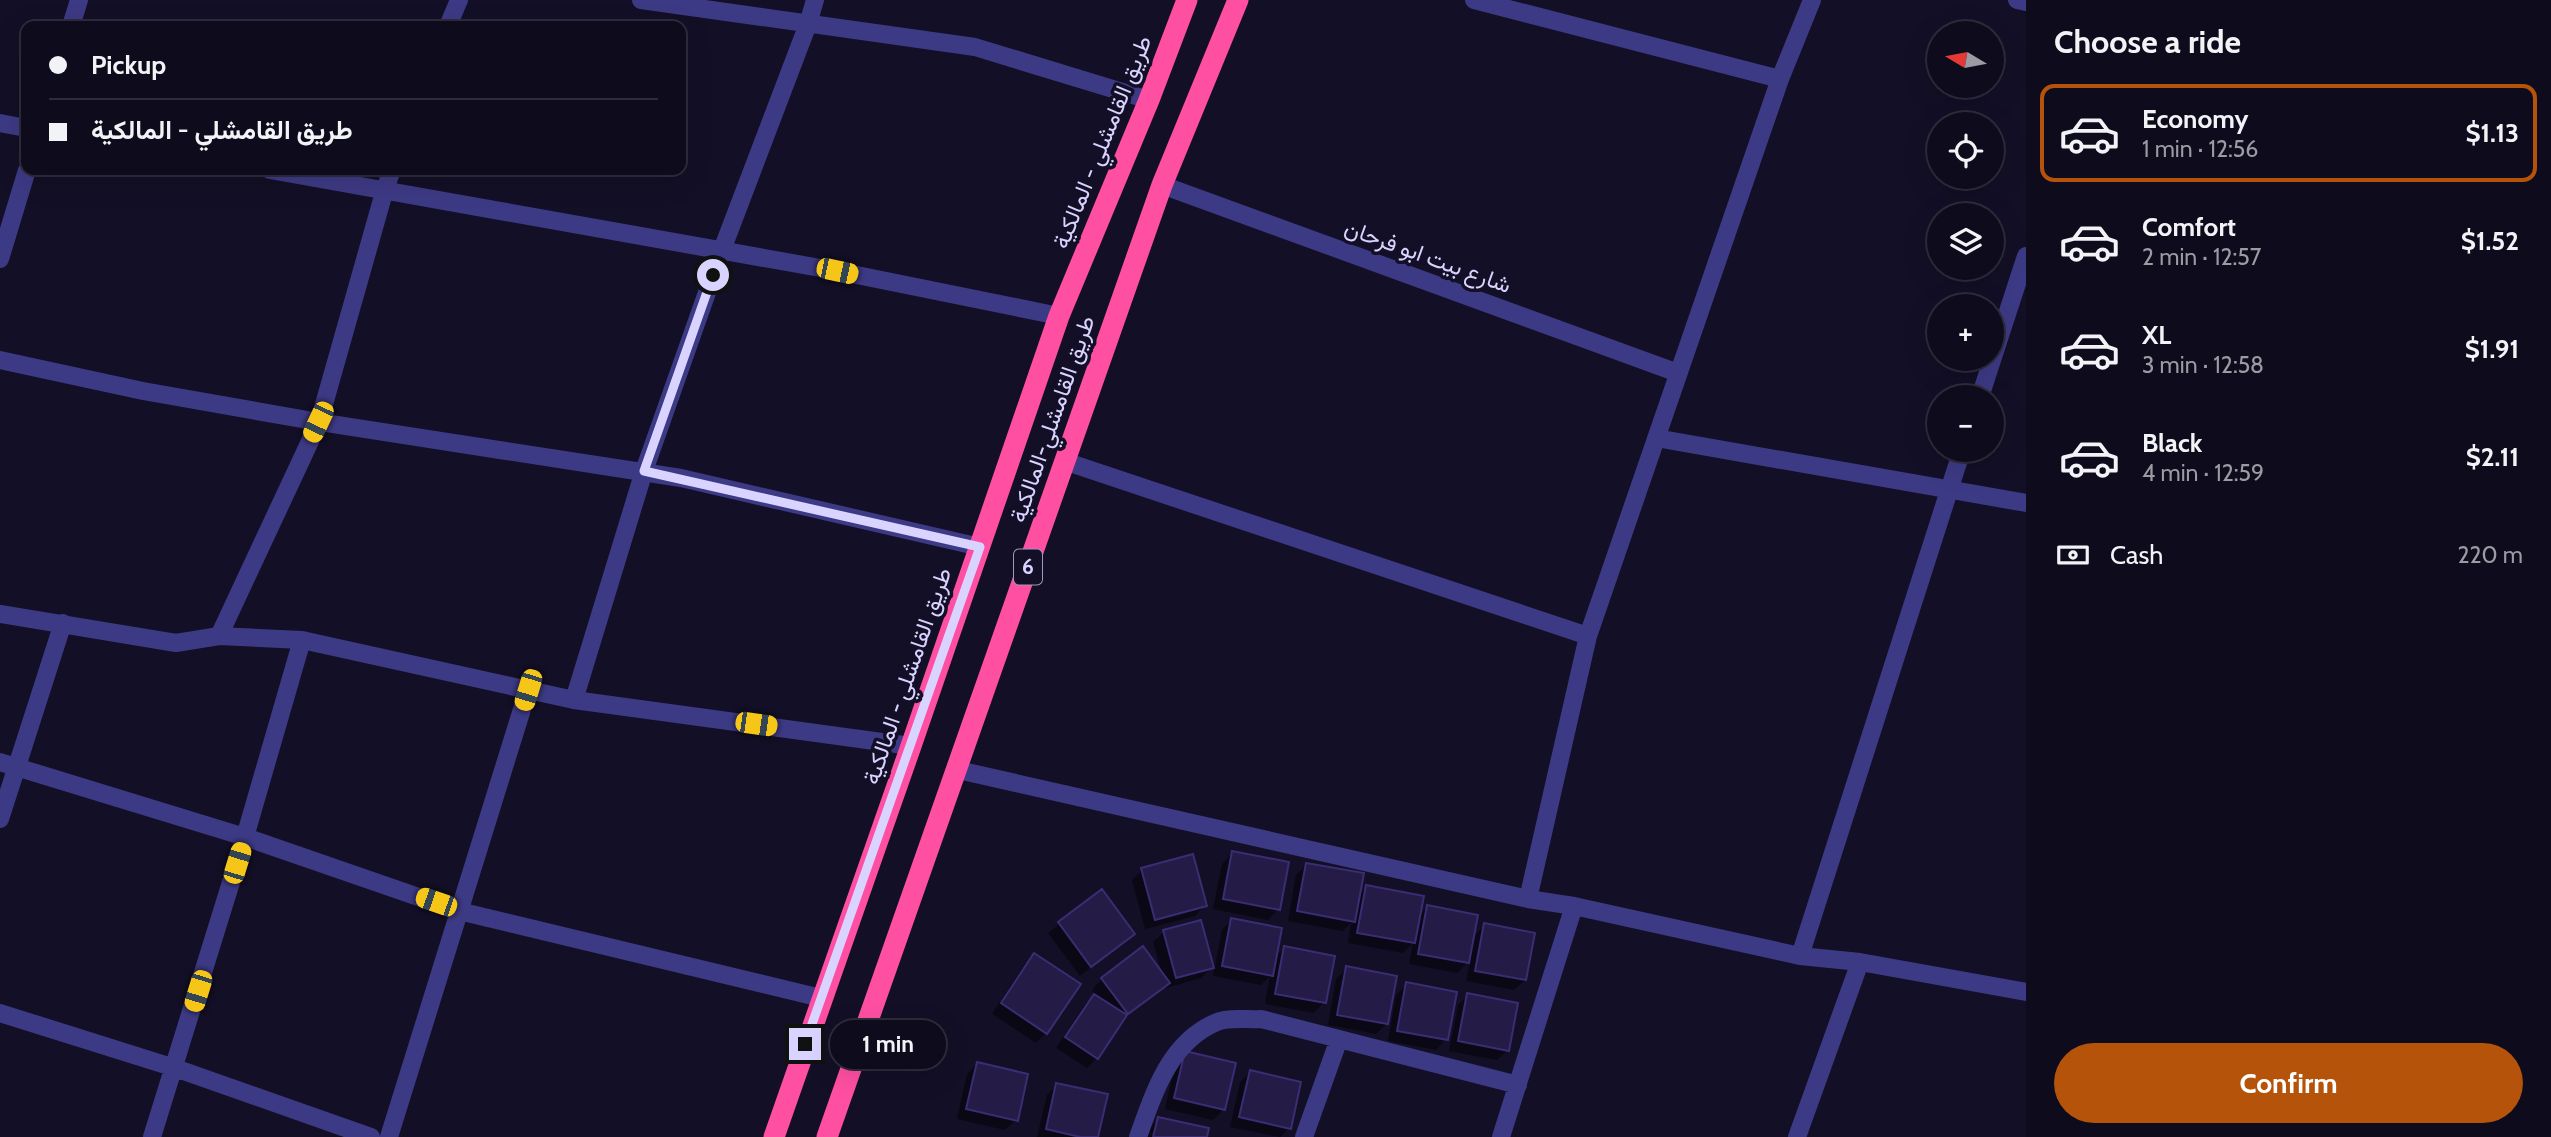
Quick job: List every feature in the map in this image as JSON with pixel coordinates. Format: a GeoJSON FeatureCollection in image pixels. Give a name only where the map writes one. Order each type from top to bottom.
{"type":"FeatureCollection","features":[{"type":"Feature","properties":{"kind":"highway","name":"طريق القامشلي - المالكية"},"geometry":{"type":"LineString","coordinates":[[774,1137],[1059,316],[1149,100],[1187,0]]}},
{"type":"Feature","properties":{"kind":"highway","name":"طريق القامشلي-المالكية"},"geometry":{"type":"LineString","coordinates":[[827,1137],[1162,185],[1238,0]]}},
{"type":"Feature","properties":{"kind":"street"},"geometry":{"type":"LineString","coordinates":[[73,21],[79,0]]}},
{"type":"Feature","properties":{"kind":"street"},"geometry":{"type":"LineString","coordinates":[[450,21],[458,0]]}},
{"type":"Feature","properties":{"kind":"street"},"geometry":{"type":"LineString","coordinates":[[641,0],[975,47],[1149,100]]}},
{"type":"Feature","properties":{"kind":"street"},"geometry":{"type":"LineString","coordinates":[[574,699],[644,471],[722,250],[815,0]]}},
{"type":"Feature","properties":{"kind":"street"},"geometry":{"type":"LineString","coordinates":[[1475,0],[1780,79]]}},
{"type":"Feature","properties":{"kind":"street"},"geometry":{"type":"LineString","coordinates":[[1528,899],[1588,636],[1780,79],[1812,0]]}},
{"type":"Feature","properties":{"kind":"street"},"geometry":{"type":"LineString","coordinates":[[2017,0],[2026,2]]}},
{"type":"Feature","properties":{"kind":"street"},"geometry":{"type":"LineString","coordinates":[[0,123],[21,127]]}},
{"type":"Feature","properties":{"kind":"street"},"geometry":{"type":"LineString","coordinates":[[0,259],[25,175]]}},
{"type":"Feature","properties":{"kind":"street"},"geometry":{"type":"LineString","coordinates":[[300,175],[722,250],[1059,316]]}},
{"type":"Feature","properties":{"kind":"street"},"geometry":{"type":"LineString","coordinates":[[219,636],[318,422],[390,175]]}},
{"type":"Feature","properties":{"kind":"street","name":"شارع بيت ابو فرحان"},"geometry":{"type":"LineString","coordinates":[[1162,185],[1678,373]]}},
{"type":"Feature","properties":{"kind":"street"},"geometry":{"type":"LineString","coordinates":[[1984,385],[2026,256]]}},
{"type":"Feature","properties":{"kind":"street"},"geometry":{"type":"LineString","coordinates":[[0,360],[143,391],[318,422],[644,471],[980,547]]}},
{"type":"Feature","properties":{"kind":"street"},"geometry":{"type":"LineString","coordinates":[[1656,438],[2026,503]]}},
{"type":"Feature","properties":{"kind":"street"},"geometry":{"type":"LineString","coordinates":[[1065,461],[1588,636]]}},
{"type":"Feature","properties":{"kind":"street"},"geometry":{"type":"LineString","coordinates":[[1800,956],[1958,462]]}},
{"type":"Feature","properties":{"kind":"street"},"geometry":{"type":"LineString","coordinates":[[0,614],[176,643],[219,636],[302,640],[574,699],[911,746]]}},
{"type":"Feature","properties":{"kind":"street"},"geometry":{"type":"LineString","coordinates":[[0,819],[8,764],[63,623]]}},
{"type":"Feature","properties":{"kind":"street"},"geometry":{"type":"LineString","coordinates":[[152,1137],[245,837],[302,640]]}},
{"type":"Feature","properties":{"kind":"street"},"geometry":{"type":"LineString","coordinates":[[389,1137],[528,690]]}},
{"type":"Feature","properties":{"kind":"street"},"geometry":{"type":"LineString","coordinates":[[8,764],[245,837],[459,911],[821,998]]}},
{"type":"Feature","properties":{"kind":"street"},"geometry":{"type":"LineString","coordinates":[[958,770],[1528,899],[1574,906],[1800,956],[1860,962],[2026,992]]}},
{"type":"Feature","properties":{"kind":"street"},"geometry":{"type":"LineString","coordinates":[[1501,1137],[1574,906]]}},
{"type":"Feature","properties":{"kind":"street"},"geometry":{"type":"LineString","coordinates":[[1797,1137],[1860,962]]}},
{"type":"Feature","properties":{"kind":"street"},"geometry":{"type":"LineString","coordinates":[[0,1013],[175,1068],[371,1137]]}},
{"type":"Feature","properties":{"kind":"street"},"geometry":{"type":"LineString","coordinates":[[1138,1137],[1158,1081],[1183,1044],[1218,1021],[1261,1019],[1518,1085]]}},
{"type":"Feature","properties":{"kind":"street"},"geometry":{"type":"LineString","coordinates":[[1304,1137],[1339,1039]]}},
{"type":"Feature","properties":{"kind":"building"},"geometry":{"type":"Polygon","coordinates":[[[1232,851],[1289,862],[1280,910],[1223,899],[1232,851]]]}},
{"type":"Feature","properties":{"kind":"building"},"geometry":{"type":"Polygon","coordinates":[[[1193,854],[1207,906],[1155,920],[1141,868],[1193,854]]]}},
{"type":"Feature","properties":{"kind":"building"},"geometry":{"type":"Polygon","coordinates":[[[1306,863],[1364,873],[1355,922],[1297,911],[1306,863]]]}},
{"type":"Feature","properties":{"kind":"building"},"geometry":{"type":"Polygon","coordinates":[[[1366,885],[1424,896],[1415,943],[1357,933],[1366,885]]]}},
{"type":"Feature","properties":{"kind":"building"},"geometry":{"type":"Polygon","coordinates":[[[1102,889],[1135,934],[1091,967],[1058,922],[1102,889]]]}},
{"type":"Feature","properties":{"kind":"building"},"geometry":{"type":"Polygon","coordinates":[[[1427,905],[1478,915],[1469,963],[1418,954],[1427,905]]]}},
{"type":"Feature","properties":{"kind":"building"},"geometry":{"type":"Polygon","coordinates":[[[1231,918],[1282,928],[1273,976],[1222,966],[1231,918]]]}},
{"type":"Feature","properties":{"kind":"building"},"geometry":{"type":"Polygon","coordinates":[[[1201,920],[1214,968],[1176,978],[1163,930],[1201,920]]]}},
{"type":"Feature","properties":{"kind":"building"},"geometry":{"type":"Polygon","coordinates":[[[1484,923],[1535,933],[1526,980],[1475,971],[1484,923]]]}},
{"type":"Feature","properties":{"kind":"building"},"geometry":{"type":"Polygon","coordinates":[[[1143,946],[1170,983],[1128,1014],[1101,978],[1143,946]]]}},
{"type":"Feature","properties":{"kind":"building"},"geometry":{"type":"Polygon","coordinates":[[[1284,946],[1335,956],[1326,1003],[1275,994],[1284,946]]]}},
{"type":"Feature","properties":{"kind":"building"},"geometry":{"type":"Polygon","coordinates":[[[1034,953],[1081,984],[1047,1034],[1001,1003],[1034,953]]]}},
{"type":"Feature","properties":{"kind":"building"},"geometry":{"type":"Polygon","coordinates":[[[1346,966],[1397,976],[1388,1024],[1337,1015],[1346,966]]]}},
{"type":"Feature","properties":{"kind":"building"},"geometry":{"type":"Polygon","coordinates":[[[1406,982],[1457,992],[1448,1040],[1397,1031],[1406,982]]]}},
{"type":"Feature","properties":{"kind":"building"},"geometry":{"type":"Polygon","coordinates":[[[1467,993],[1518,1003],[1509,1051],[1458,1041],[1467,993]]]}},
{"type":"Feature","properties":{"kind":"building"},"geometry":{"type":"Polygon","coordinates":[[[1094,994],[1127,1015],[1098,1059],[1065,1037],[1094,994]]]}},
{"type":"Feature","properties":{"kind":"building"},"geometry":{"type":"Polygon","coordinates":[[[1185,1051],[1236,1063],[1225,1110],[1174,1098],[1185,1051]]]}},
{"type":"Feature","properties":{"kind":"building"},"geometry":{"type":"Polygon","coordinates":[[[977,1062],[1028,1074],[1018,1121],[966,1109],[977,1062]]]}},
{"type":"Feature","properties":{"kind":"building"},"geometry":{"type":"Polygon","coordinates":[[[1250,1070],[1301,1082],[1291,1129],[1239,1117],[1250,1070]]]}},
{"type":"Feature","properties":{"kind":"building"},"geometry":{"type":"Polygon","coordinates":[[[1056,1083],[1108,1094],[1098,1137],[1080,1137],[1046,1129],[1056,1083]]]}},
{"type":"Feature","properties":{"kind":"building"},"geometry":{"type":"Polygon","coordinates":[[[1158,1117],[1209,1128],[1207,1137],[1153,1137],[1158,1117]]]}},
{"type":"Feature","properties":{"kind":"route"},"geometry":{"type":"LineString","coordinates":[[713,275],[644,471],[980,547],[805,1044]]}}]}
